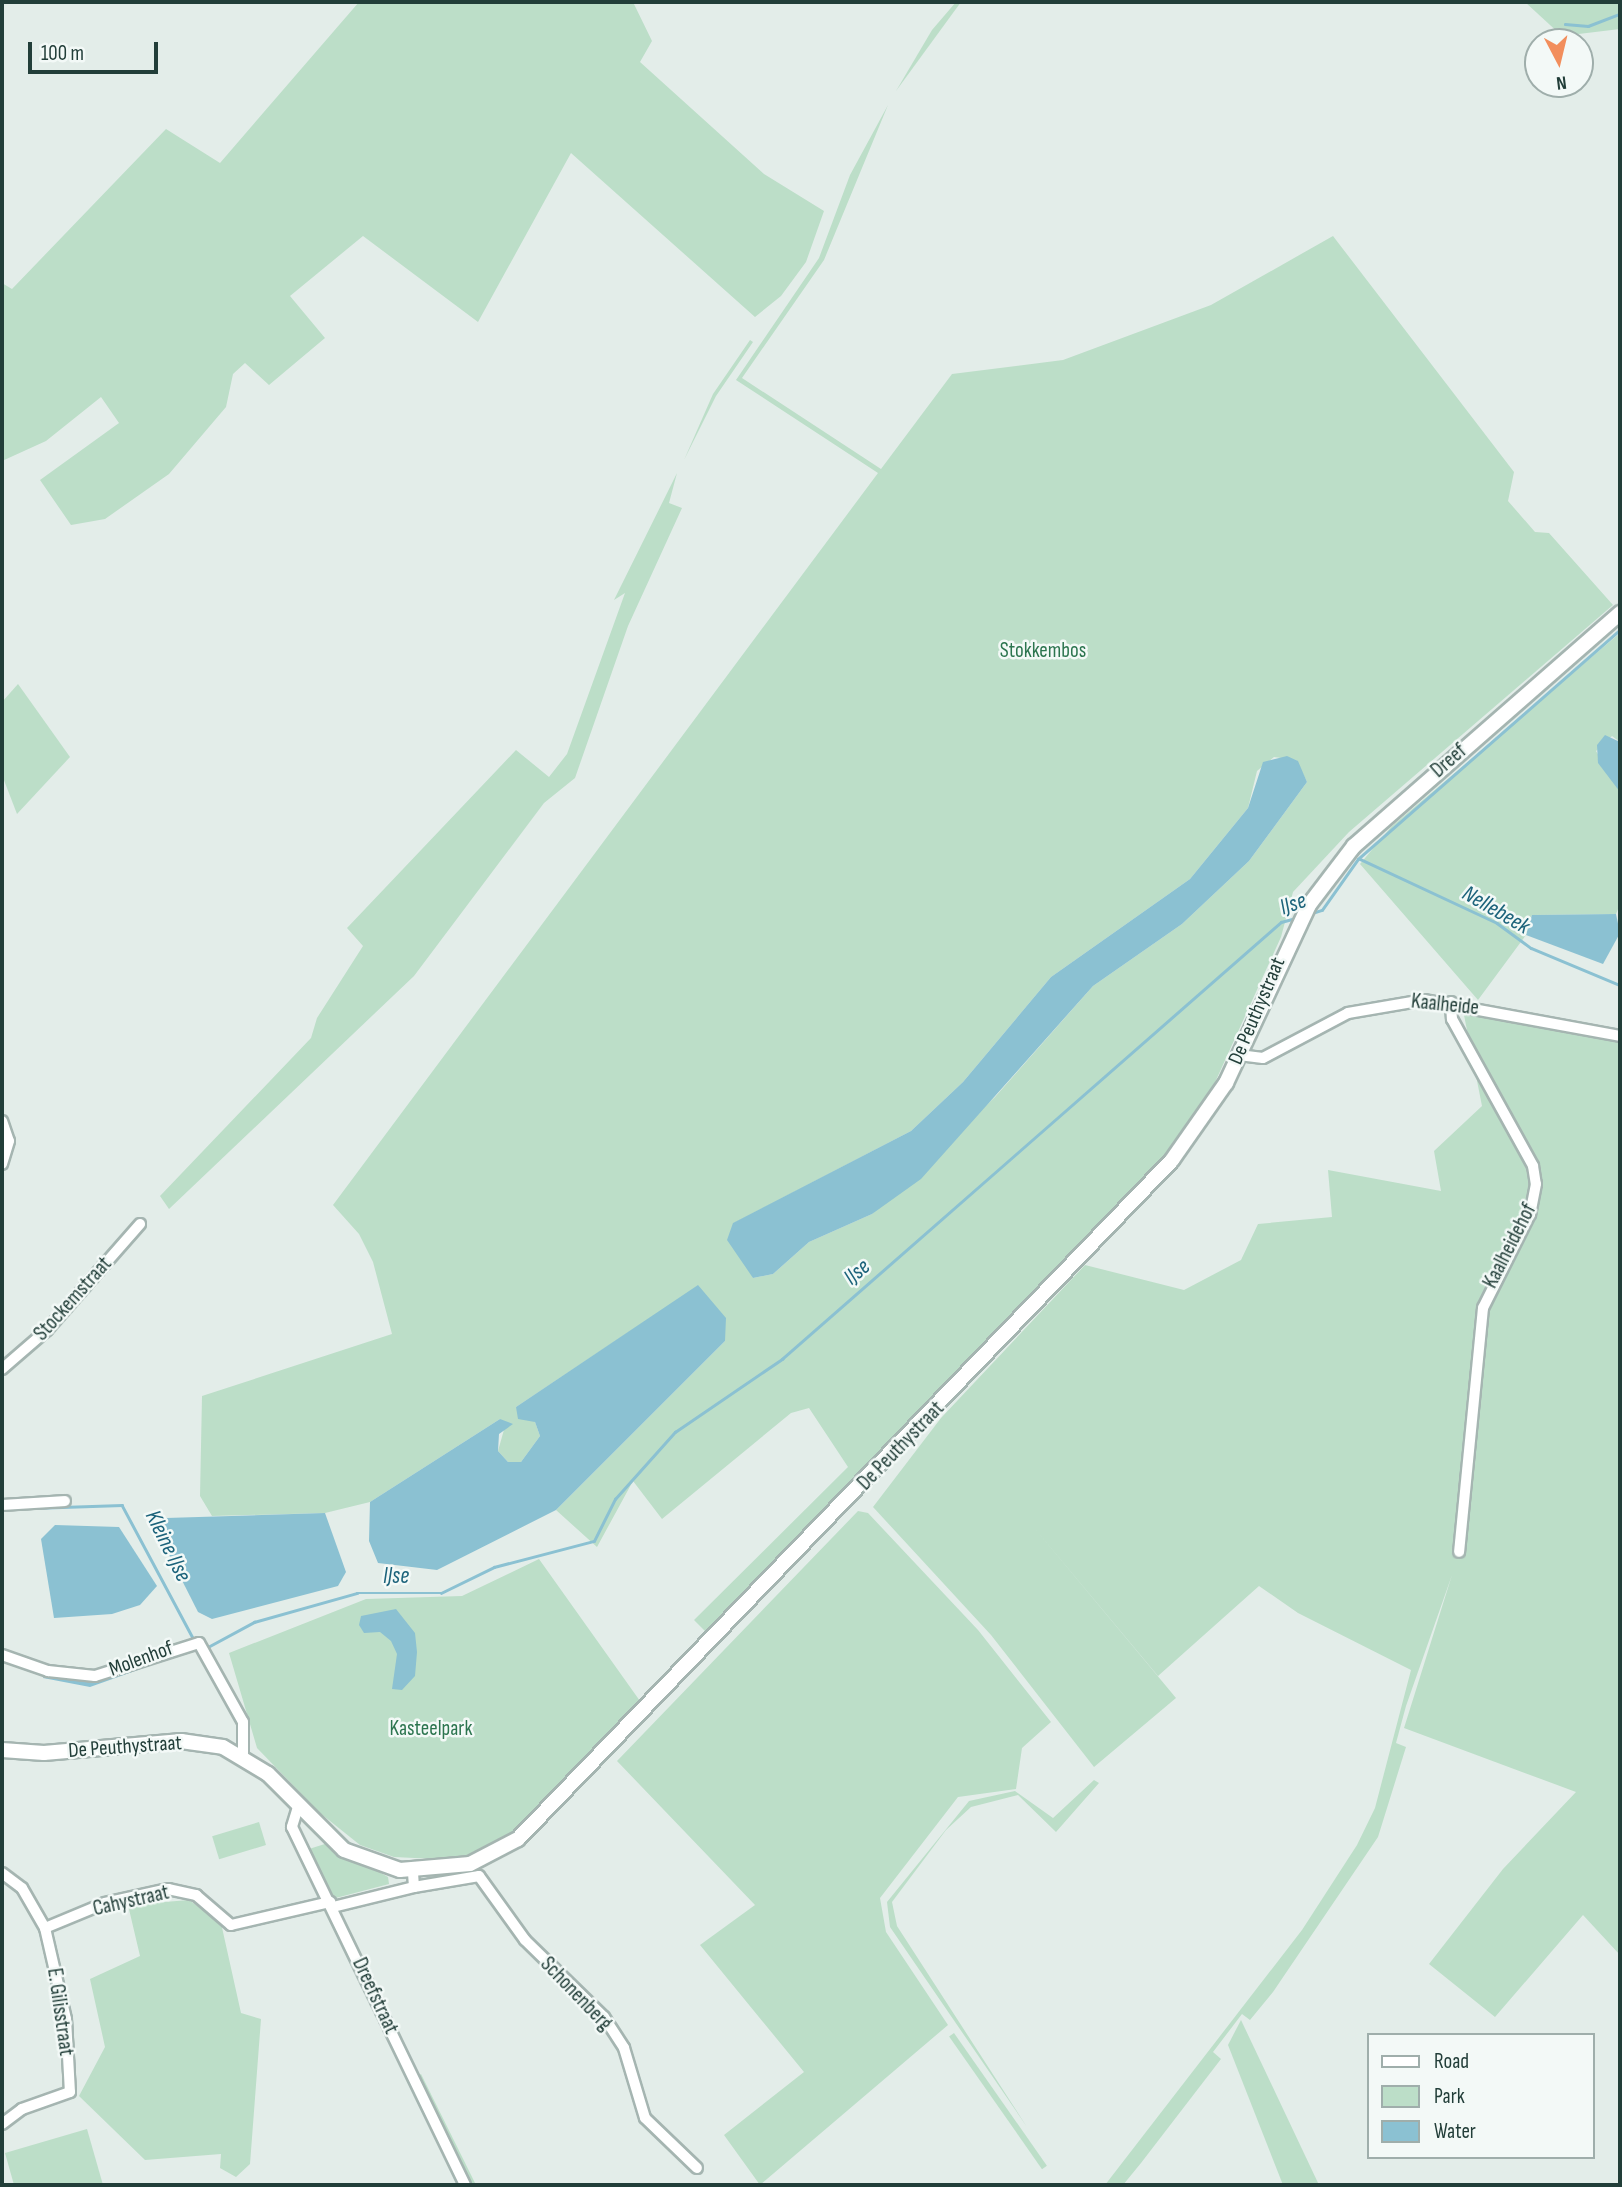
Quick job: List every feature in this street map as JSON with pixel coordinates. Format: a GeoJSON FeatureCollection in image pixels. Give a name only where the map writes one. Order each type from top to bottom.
{"type":"FeatureCollection","features":[{"type":"Feature","properties":{"kind":"main road","name":"Dreef"},"geometry":{"type":"LineString","coordinates":[[1296,927],[1309,905],[1387,815],[1620,613]]}},
{"type":"Feature","properties":{"kind":"main road","name":"De Peuthystraat"},"geometry":{"type":"LineString","coordinates":[[2,1751],[44,1753],[181,1741],[243,1757],[344,1850],[413,1872],[470,1864],[537,1823],[1146,1188],[1211,1109],[1239,1055],[1296,927]]}},
{"type":"Feature","properties":{"kind":"street","name":"Kaalheide"},"geometry":{"type":"LineString","coordinates":[[1239,1055],[1263,1058],[1369,1006],[1451,1002],[1620,1036]]}},
{"type":"Feature","properties":{"kind":"street","name":"Kaalheidehof"},"geometry":{"type":"LineString","coordinates":[[1451,1002],[1452,1019],[1533,1166],[1536,1184],[1530,1214],[1483,1308],[1460,1552]]}},
{"type":"Feature","properties":{"kind":"street"},"geometry":{"type":"LineString","coordinates":[[2,1121],[9,1141],[2,1164]]}},
{"type":"Feature","properties":{"kind":"street","name":"Stockemstraat"},"geometry":{"type":"LineString","coordinates":[[2,1369],[47,1330],[140,1224]]}},
{"type":"Feature","properties":{"kind":"street"},"geometry":{"type":"LineString","coordinates":[[2,1505],[65,1501]]}},
{"type":"Feature","properties":{"kind":"street","name":"Molenhof"},"geometry":{"type":"LineString","coordinates":[[2,1655],[48,1671],[95,1676],[183,1644],[204,1649],[243,1722],[243,1757]]}},
{"type":"Feature","properties":{"kind":"street","name":"Dreefstraat"},"geometry":{"type":"LineString","coordinates":[[298,1807],[292,1827],[465,2185]]}},
{"type":"Feature","properties":{"kind":"street"},"geometry":{"type":"LineString","coordinates":[[332,1905],[414,1887],[413,1872]]}},
{"type":"Feature","properties":{"kind":"street","name":"E. Gilisstraat"},"geometry":{"type":"LineString","coordinates":[[2,1873],[22,1888],[45,1928],[66,2019],[70,2092],[22,2109],[2,2124]]}},
{"type":"Feature","properties":{"kind":"street","name":"Schonenberg"},"geometry":{"type":"LineString","coordinates":[[414,1887],[479,1876],[525,1940],[604,2017],[624,2048],[645,2118],[697,2168]]}},
{"type":"Feature","properties":{"kind":"street","name":"Cahystraat"},"geometry":{"type":"LineString","coordinates":[[45,1928],[105,1903],[168,1889],[196,1895],[231,1925],[332,1905]]}},
{"type":"Feature","properties":{"kind":"green space"},"geometry":{"type":"Polygon","coordinates":[[[359,2],[633,2],[652,41],[640,62],[764,174],[824,211],[806,262],[781,296],[755,317],[571,153],[478,322],[363,236],[290,296],[325,338],[269,385],[245,363],[233,374],[226,407],[169,474],[105,519],[71,525],[40,480],[119,423],[101,397],[46,441],[2,461],[2,283],[12,289],[166,129],[220,163],[359,2]]]}},
{"type":"Feature","properties":{"kind":"green space"},"geometry":{"type":"Polygon","coordinates":[[[956,2],[961,2],[896,91],[932,30],[956,2]]]}},
{"type":"Feature","properties":{"kind":"green space"},"geometry":{"type":"Polygon","coordinates":[[[1525,2],[1620,2],[1620,29],[1594,32],[1594,28],[1553,28],[1525,2]]]}},
{"type":"Feature","properties":{"kind":"green space","name":"Stokkembos"},"geometry":{"type":"Polygon","coordinates":[[[888,105],[824,260],[742,378],[881,469],[952,374],[1063,360],[1211,305],[1333,236],[1514,472],[1508,501],[1535,532],[1549,533],[1613,605],[1349,832],[1293,892],[1281,937],[1202,1111],[1159,1164],[706,1632],[694,1620],[848,1467],[809,1408],[791,1413],[662,1519],[633,1481],[597,1547],[556,1510],[725,1341],[698,1286],[516,1407],[535,1422],[540,1436],[521,1462],[508,1462],[498,1451],[505,1426],[500,1419],[370,1502],[325,1513],[212,1516],[200,1496],[202,1396],[392,1334],[373,1262],[359,1234],[333,1205],[878,473],[736,380],[819,258],[850,175],[888,105]],[[1274,757],[1257,771],[1248,808],[1190,879],[1051,977],[963,1082],[911,1131],[734,1223],[753,1278],[773,1274],[809,1242],[872,1214],[995,1097],[1093,986],[1182,924],[1249,861],[1307,782],[1296,760],[1274,757]]]}},
{"type":"Feature","properties":{"kind":"green space"},"geometry":{"type":"Polygon","coordinates":[[[750,340],[753,342],[716,396],[684,460],[713,394],[750,340]]]}},
{"type":"Feature","properties":{"kind":"green space"},"geometry":{"type":"Polygon","coordinates":[[[677,473],[669,503],[682,508],[628,626],[575,778],[544,803],[414,976],[169,1209],[160,1196],[311,1038],[317,1018],[363,946],[347,928],[516,750],[549,777],[567,754],[625,593],[614,600],[677,473]]]}},
{"type":"Feature","properties":{"kind":"green space"},"geometry":{"type":"Polygon","coordinates":[[[1620,633],[1620,742],[1612,736],[1596,751],[1620,792],[1620,904],[1616,914],[1532,915],[1526,935],[1478,1000],[1360,864],[1391,827],[1620,633]]]}},
{"type":"Feature","properties":{"kind":"green space"},"geometry":{"type":"Polygon","coordinates":[[[18,684],[70,757],[17,814],[2,775],[2,702],[18,684]]]}},
{"type":"Feature","properties":{"kind":"green space"},"geometry":{"type":"Polygon","coordinates":[[[1463,1010],[1620,1041],[1620,1955],[1583,1915],[1495,2017],[1429,1964],[1503,1869],[1576,1792],[1404,1728],[1452,1575],[1406,1706],[1396,1743],[1406,1747],[1378,1837],[1273,1992],[1250,2020],[1242,2014],[1213,2052],[1221,2059],[1141,2163],[1123,2185],[1105,2185],[1302,1930],[1357,1845],[1375,1808],[1411,1670],[1298,1613],[1259,1586],[1158,1676],[1031,1524],[1176,1698],[1094,1767],[991,1635],[873,1507],[941,1418],[1085,1265],[1184,1290],[1241,1260],[1258,1224],[1332,1217],[1328,1170],[1441,1191],[1434,1151],[1482,1106],[1463,1010]]]}},
{"type":"Feature","properties":{"kind":"green space"},"geometry":{"type":"Polygon","coordinates":[[[858,1511],[868,1513],[978,1630],[1051,1722],[1022,1748],[1016,1789],[958,1797],[880,1898],[886,1932],[948,2025],[760,2185],[724,2135],[804,2072],[700,1945],[755,1905],[617,1761],[858,1511]]]}},
{"type":"Feature","properties":{"kind":"green space","name":"Kasteelpark"},"geometry":{"type":"Polygon","coordinates":[[[539,1559],[640,1701],[510,1837],[455,1860],[394,1857],[360,1845],[320,1813],[257,1748],[229,1653],[366,1599],[462,1596],[539,1559]]]}},
{"type":"Feature","properties":{"kind":"green space"},"geometry":{"type":"Polygon","coordinates":[[[1094,1780],[1099,1783],[1056,1832],[1018,1795],[971,1807],[946,1830],[892,1902],[897,1926],[1027,2127],[890,1927],[887,1902],[969,1801],[1015,1791],[1053,1818],[1094,1780]]]}},
{"type":"Feature","properties":{"kind":"green space"},"geometry":{"type":"Polygon","coordinates":[[[259,1822],[266,1845],[219,1859],[212,1836],[259,1822]]]}},
{"type":"Feature","properties":{"kind":"green space"},"geometry":{"type":"Polygon","coordinates":[[[328,1843],[388,1877],[389,1884],[332,1899],[309,1849],[328,1843]]]}},
{"type":"Feature","properties":{"kind":"green space"},"geometry":{"type":"Polygon","coordinates":[[[189,1900],[221,1923],[241,2013],[261,2019],[250,2164],[236,2177],[220,2168],[221,2154],[145,2160],[79,2096],[105,2047],[90,1979],[140,1956],[128,1905],[189,1900]]]}},
{"type":"Feature","properties":{"kind":"green space"},"geometry":{"type":"Polygon","coordinates":[[[1241,2020],[1319,2185],[1283,2185],[1228,2045],[1241,2020]]]}},
{"type":"Feature","properties":{"kind":"green space"},"geometry":{"type":"Polygon","coordinates":[[[954,2033],[1047,2166],[1042,2169],[949,2036],[954,2033]]]}},
{"type":"Feature","properties":{"kind":"green space"},"geometry":{"type":"Polygon","coordinates":[[[421,2074],[476,2185],[465,2185],[414,2078],[421,2074]]]}},
{"type":"Feature","properties":{"kind":"green space"},"geometry":{"type":"Polygon","coordinates":[[[87,2129],[103,2185],[14,2185],[5,2153],[87,2129]]]}},
{"type":"Feature","properties":{"kind":"water"},"geometry":{"type":"Polygon","coordinates":[[[1605,735],[1620,742],[1620,792],[1598,763],[1597,745],[1605,735]]]}},
{"type":"Feature","properties":{"kind":"water"},"geometry":{"type":"Polygon","coordinates":[[[1287,756],[1298,761],[1307,782],[1249,861],[1182,924],[1093,986],[921,1179],[872,1214],[809,1242],[773,1274],[753,1278],[727,1240],[733,1223],[911,1131],[963,1082],[1051,977],[1190,879],[1248,808],[1263,762],[1287,756]]]}},
{"type":"Feature","properties":{"kind":"water"},"geometry":{"type":"Polygon","coordinates":[[[1616,914],[1620,933],[1603,964],[1526,935],[1532,915],[1616,914]]]}},
{"type":"Feature","properties":{"kind":"water"},"geometry":{"type":"Polygon","coordinates":[[[698,1285],[726,1318],[725,1341],[556,1510],[437,1570],[378,1563],[369,1541],[370,1502],[500,1419],[513,1424],[499,1434],[498,1451],[508,1462],[521,1462],[540,1436],[535,1422],[518,1419],[516,1407],[698,1285]]]}},
{"type":"Feature","properties":{"kind":"water"},"geometry":{"type":"Polygon","coordinates":[[[325,1513],[346,1572],[338,1586],[212,1619],[198,1612],[157,1531],[166,1518],[325,1513]]]}},
{"type":"Feature","properties":{"kind":"water"},"geometry":{"type":"Polygon","coordinates":[[[55,1525],[119,1527],[157,1586],[140,1605],[112,1614],[54,1618],[41,1539],[55,1525]]]}},
{"type":"Feature","properties":{"kind":"water"},"geometry":{"type":"Polygon","coordinates":[[[396,1609],[415,1633],[417,1652],[415,1676],[402,1690],[392,1689],[397,1654],[391,1641],[380,1632],[364,1633],[359,1625],[361,1616],[396,1609]]]}},
{"type":"Feature","properties":{"kind":"water"},"geometry":{"type":"Polygon","coordinates":[[[197,1649],[90,1687],[43,1678],[45,1673],[92,1680],[197,1649]]]}},
{"type":"Feature","properties":{"kind":"waterway"},"geometry":{"type":"LineString","coordinates":[[1565,24],[1588,26],[1620,14]]}},
{"type":"Feature","properties":{"kind":"waterway","name":"IJse"},"geometry":{"type":"LineString","coordinates":[[1312,913],[1322,910],[1358,859],[1620,630]]}},
{"type":"Feature","properties":{"kind":"waterway","name":"Nellebeek"},"geometry":{"type":"LineString","coordinates":[[1360,859],[1497,923],[1531,948],[1620,985]]}},
{"type":"Feature","properties":{"kind":"waterway","name":"IJse"},"geometry":{"type":"LineString","coordinates":[[206,1648],[254,1622],[357,1593],[441,1593],[494,1567],[594,1541],[615,1499],[675,1432],[782,1359],[1281,922],[1296,918]]}},
{"type":"Feature","properties":{"kind":"waterway","name":"Kleine IJse"},"geometry":{"type":"LineString","coordinates":[[32,1508],[122,1505],[193,1638]]}}]}
